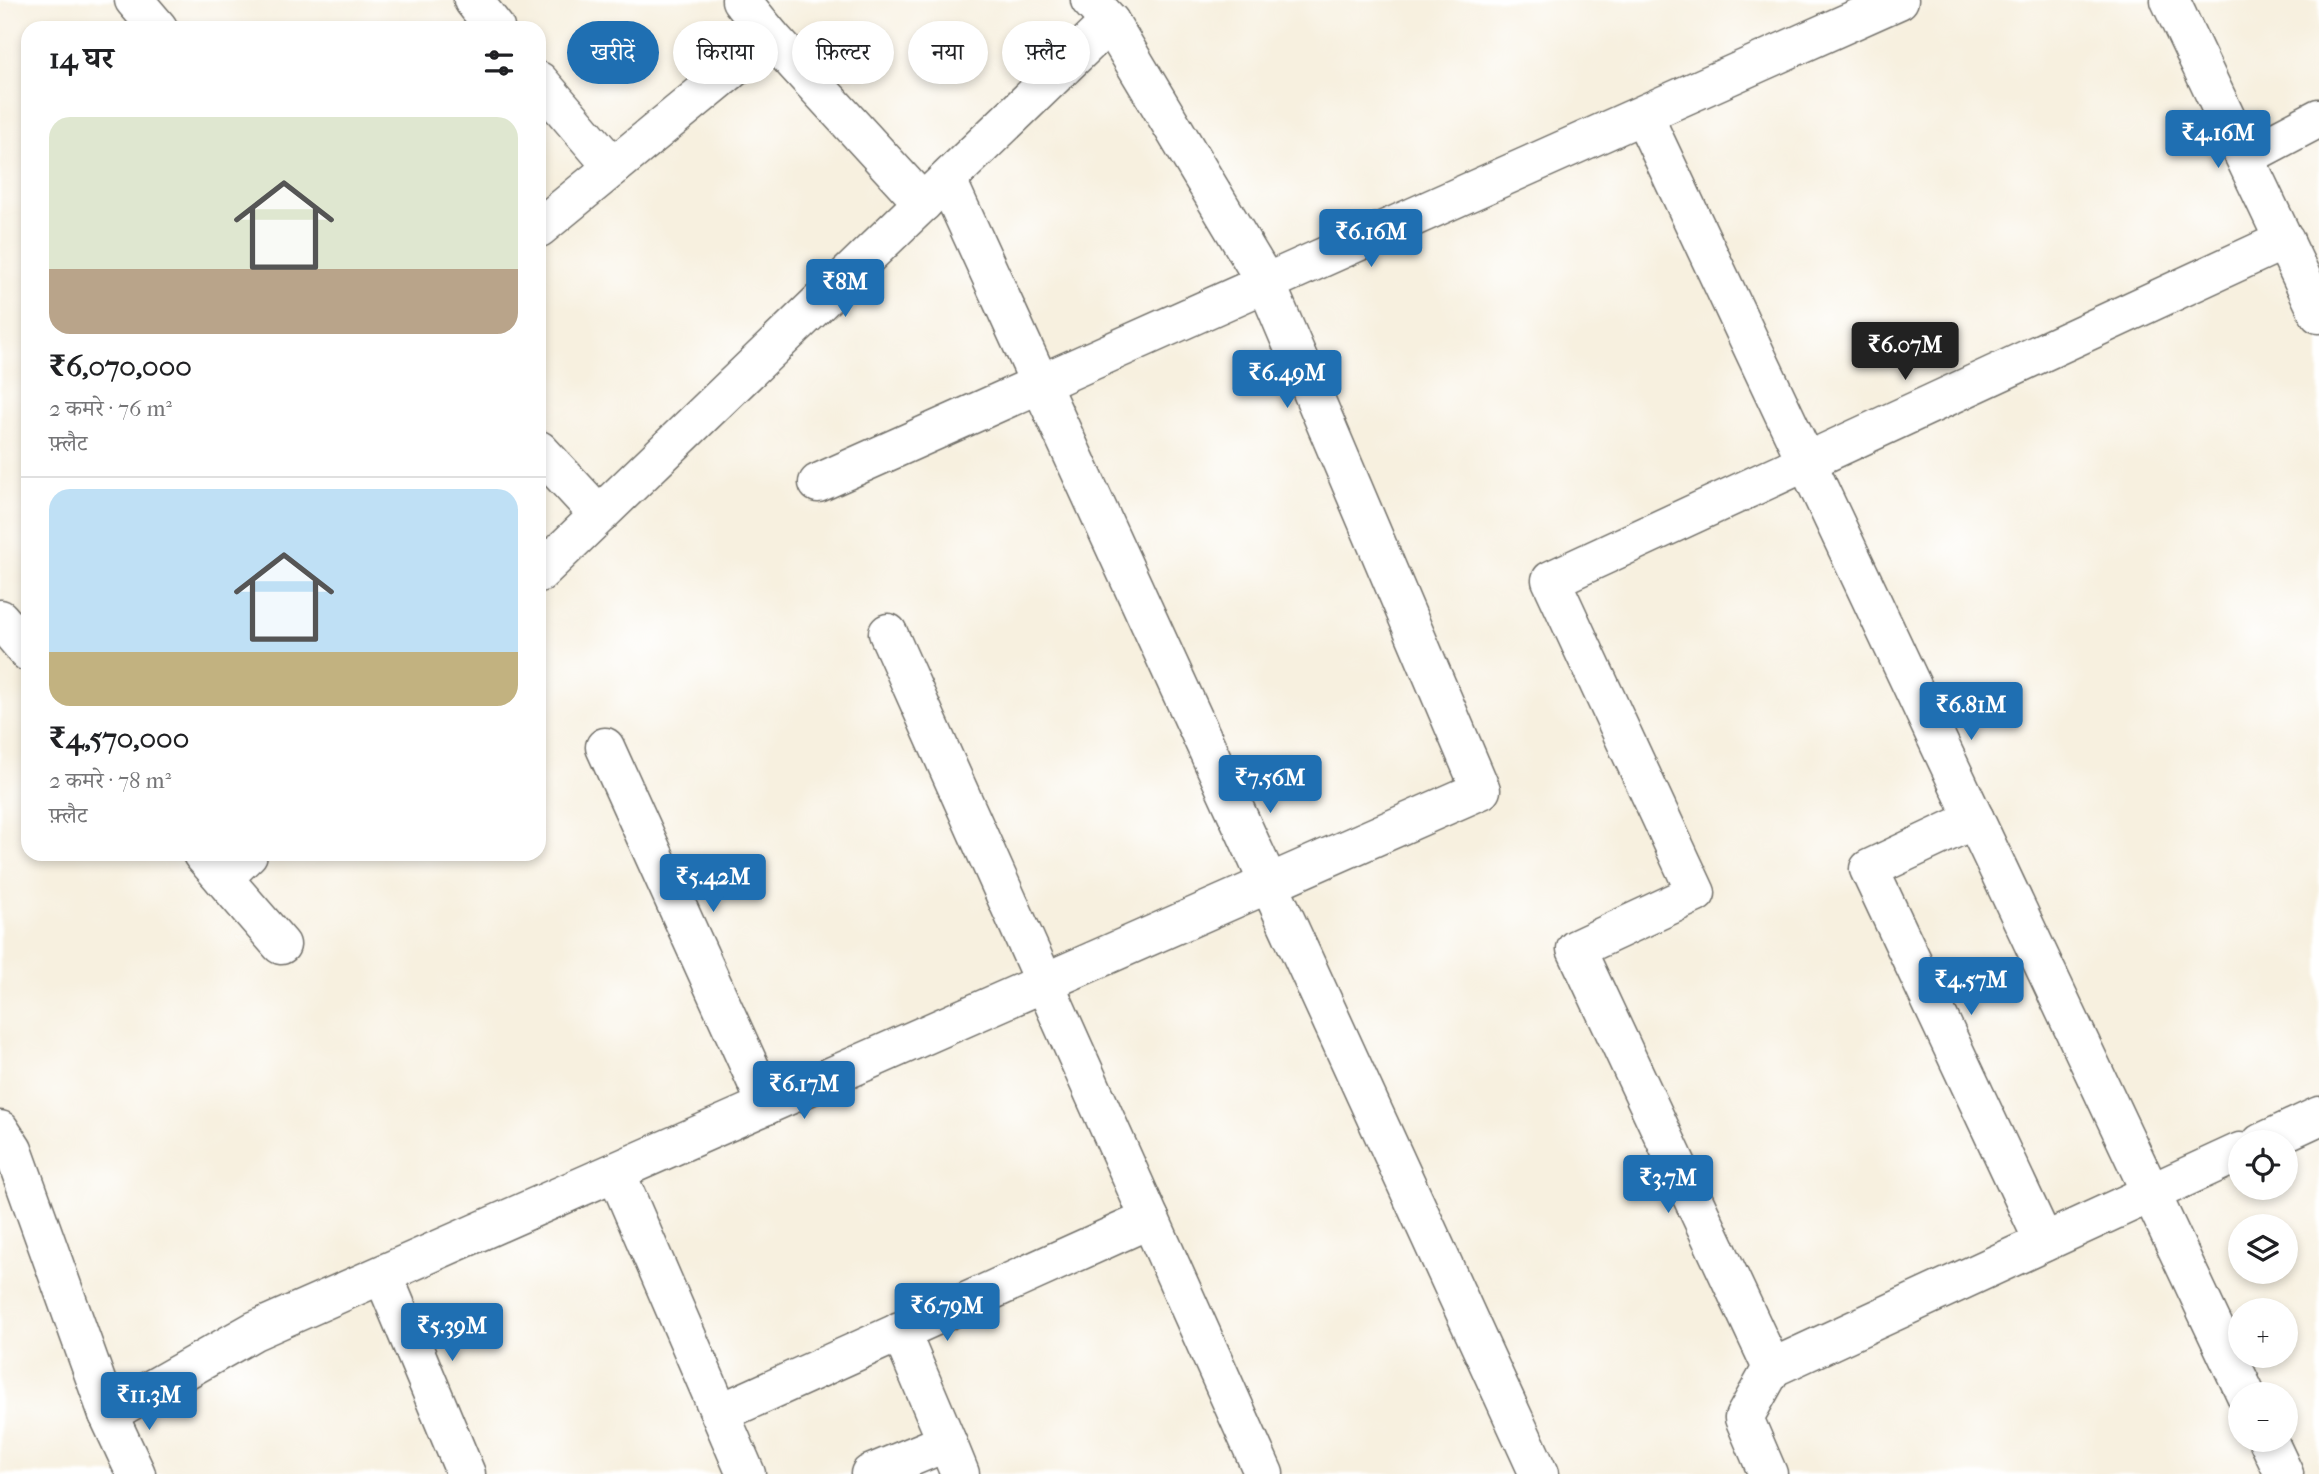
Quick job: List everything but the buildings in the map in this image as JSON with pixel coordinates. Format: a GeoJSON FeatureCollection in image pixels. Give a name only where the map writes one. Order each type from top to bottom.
{"type":"FeatureCollection","features":[{"type":"Feature","properties":{"kind":"street"},"geometry":{"type":"LineString","coordinates":[[134,0],[152,21]]}},
{"type":"Feature","properties":{"kind":"street"},"geometry":{"type":"LineString","coordinates":[[472,0],[489,21]]}},
{"type":"Feature","properties":{"kind":"street"},"geometry":{"type":"LineString","coordinates":[[741,0],[758,21]]}},
{"type":"Feature","properties":{"kind":"street"},"geometry":{"type":"LineString","coordinates":[[818,483],[1899,0]]}},
{"type":"Feature","properties":{"kind":"street"},"geometry":{"type":"LineString","coordinates":[[2170,0],[2319,314]]}},
{"type":"Feature","properties":{"kind":"street"},"geometry":{"type":"LineString","coordinates":[[108,1414],[254,1331],[1481,790],[1266,283],[1100,11],[935,191],[546,566]]}},
{"type":"Feature","properties":{"kind":"street"},"geometry":{"type":"LineString","coordinates":[[778,44],[935,191],[1040,384],[1539,1474]]}},
{"type":"Feature","properties":{"kind":"street"},"geometry":{"type":"LineString","coordinates":[[546,222],[714,84]]}},
{"type":"Feature","properties":{"kind":"street"},"geometry":{"type":"LineString","coordinates":[[546,89],[613,167]]}},
{"type":"Feature","properties":{"kind":"street"},"geometry":{"type":"LineString","coordinates":[[1643,115],[2240,1382]]}},
{"type":"Feature","properties":{"kind":"street"},"geometry":{"type":"LineString","coordinates":[[2245,157],[2319,118]]}},
{"type":"Feature","properties":{"kind":"street"},"geometry":{"type":"LineString","coordinates":[[1772,1368],[1577,949],[1696,893],[1550,580],[2285,240]]}},
{"type":"Feature","properties":{"kind":"street"},"geometry":{"type":"LineString","coordinates":[[546,458],[599,515]]}},
{"type":"Feature","properties":{"kind":"street"},"geometry":{"type":"LineString","coordinates":[[888,633],[1264,1474]]}},
{"type":"Feature","properties":{"kind":"street"},"geometry":{"type":"LineString","coordinates":[[605,747],[767,1105]]}},
{"type":"Feature","properties":{"kind":"street"},"geometry":{"type":"LineString","coordinates":[[1975,819],[1868,869],[2045,1242]]}},
{"type":"Feature","properties":{"kind":"street"},"geometry":{"type":"LineString","coordinates":[[225,862],[281,945]]}},
{"type":"Feature","properties":{"kind":"street"},"geometry":{"type":"LineString","coordinates":[[2289,1130],[2319,1116]]}},
{"type":"Feature","properties":{"kind":"street"},"geometry":{"type":"LineString","coordinates":[[4,1146],[108,1414],[135,1474]]}},
{"type":"Feature","properties":{"kind":"street"},"geometry":{"type":"LineString","coordinates":[[1768,1474],[1744,1418],[1772,1368],[2228,1158]]}},
{"type":"Feature","properties":{"kind":"street"},"geometry":{"type":"LineString","coordinates":[[616,1172],[746,1474]]}},
{"type":"Feature","properties":{"kind":"street"},"geometry":{"type":"LineString","coordinates":[[720,1413],[1150,1219]]}},
{"type":"Feature","properties":{"kind":"street"},"geometry":{"type":"LineString","coordinates":[[383,1275],[466,1474]]}},
{"type":"Feature","properties":{"kind":"street"},"geometry":{"type":"LineString","coordinates":[[870,1474],[954,1458],[900,1331]]}},
{"type":"Feature","properties":{"kind":"street"},"geometry":{"type":"LineString","coordinates":[[2274,1452],[2284,1474]]}}]}
